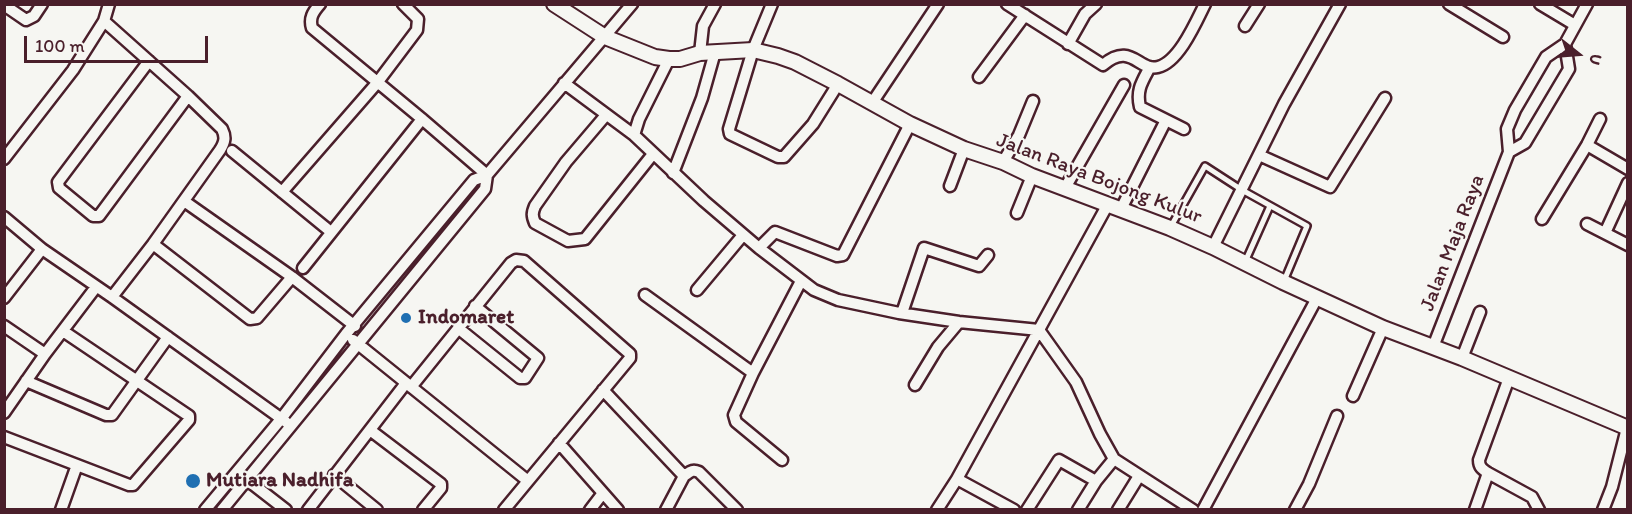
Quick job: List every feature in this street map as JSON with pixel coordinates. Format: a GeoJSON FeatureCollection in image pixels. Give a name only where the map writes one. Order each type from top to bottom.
{"type":"FeatureCollection","features":[{"type":"Feature","properties":{"kind":"main road","name":"Jalan Raya Bojong Kulur"},"geometry":{"type":"LineString","coordinates":[[554,4],[605,37],[645,54],[680,59],[700,53],[753,50],[795,62],[910,124],[964,149],[1003,162],[1032,176],[1170,228],[1383,328],[1462,358],[1627,428]]}},
{"type":"Feature","properties":{"kind":"street"},"geometry":{"type":"LineString","coordinates":[[4,5],[26,20],[33,16],[42,4]]}},
{"type":"Feature","properties":{"kind":"street"},"geometry":{"type":"LineString","coordinates":[[4,159],[73,70],[104,21],[109,4]]}},
{"type":"Feature","properties":{"kind":"street"},"geometry":{"type":"LineString","coordinates":[[320,4],[312,14],[310,20],[312,28],[487,175]]}},
{"type":"Feature","properties":{"kind":"street"},"geometry":{"type":"LineString","coordinates":[[282,192],[377,83],[417,30],[418,19],[403,4]]}},
{"type":"Feature","properties":{"kind":"street"},"geometry":{"type":"LineString","coordinates":[[205,510],[281,419],[346,334],[355,326],[474,180],[487,175],[632,4]]}},
{"type":"Feature","properties":{"kind":"street"},"geometry":{"type":"LineString","coordinates":[[700,53],[703,26],[715,4]]}},
{"type":"Feature","properties":{"kind":"street"},"geometry":{"type":"LineString","coordinates":[[772,4],[753,50],[729,130],[732,135],[778,157],[784,157],[813,124],[838,84]]}},
{"type":"Feature","properties":{"kind":"street"},"geometry":{"type":"LineString","coordinates":[[872,103],[938,4]]}},
{"type":"Feature","properties":{"kind":"street"},"geometry":{"type":"LineString","coordinates":[[1007,4],[1102,65],[1112,57],[1122,56],[1133,57],[1156,68],[1173,57],[1191,32],[1205,4]]}},
{"type":"Feature","properties":{"kind":"street"},"geometry":{"type":"LineString","coordinates":[[1068,44],[1085,14],[1096,4]]}},
{"type":"Feature","properties":{"kind":"street"},"geometry":{"type":"LineString","coordinates":[[1245,26],[1258,4]]}},
{"type":"Feature","properties":{"kind":"street"},"geometry":{"type":"LineString","coordinates":[[1213,247],[1284,104],[1340,4]]}},
{"type":"Feature","properties":{"kind":"street"},"geometry":{"type":"LineString","coordinates":[[1449,4],[1503,37]]}},
{"type":"Feature","properties":{"kind":"street"},"geometry":{"type":"LineString","coordinates":[[1540,4],[1575,25]]}},
{"type":"Feature","properties":{"kind":"street"},"geometry":{"type":"LineString","coordinates":[[1565,44],[1569,69],[1525,143],[1509,152],[1507,129],[1515,110],[1546,57],[1565,44],[1587,4]]}},
{"type":"Feature","properties":{"kind":"street"},"geometry":{"type":"LineString","coordinates":[[979,77],[1025,15]]}},
{"type":"Feature","properties":{"kind":"street"},"geometry":{"type":"LineString","coordinates":[[104,21],[222,129],[225,140],[184,201],[112,297]]}},
{"type":"Feature","properties":{"kind":"street"},"geometry":{"type":"LineString","coordinates":[[673,173],[702,98],[715,52]]}},
{"type":"Feature","properties":{"kind":"street"},"geometry":{"type":"LineString","coordinates":[[634,135],[639,119],[669,59]]}},
{"type":"Feature","properties":{"kind":"street"},"geometry":{"type":"LineString","coordinates":[[149,61],[58,182],[59,188],[93,216],[99,216],[188,96]]}},
{"type":"Feature","properties":{"kind":"street"},"geometry":{"type":"LineString","coordinates":[[1150,67],[1140,87],[1138,97],[1140,107],[1184,129]]}},
{"type":"Feature","properties":{"kind":"street"},"geometry":{"type":"LineString","coordinates":[[564,83],[634,135],[743,235],[814,290],[838,300],[902,313],[959,322],[1039,330],[1076,382],[1114,459],[1193,510]]}},
{"type":"Feature","properties":{"kind":"street"},"geometry":{"type":"LineString","coordinates":[[1065,188],[1124,85]]}},
{"type":"Feature","properties":{"kind":"street"},"geometry":{"type":"LineString","coordinates":[[1259,155],[1330,188],[1385,98]]}},
{"type":"Feature","properties":{"kind":"street"},"geometry":{"type":"LineString","coordinates":[[1003,162],[1019,135],[1033,101]]}},
{"type":"Feature","properties":{"kind":"street"},"geometry":{"type":"LineString","coordinates":[[606,115],[566,162],[535,206],[532,213],[535,223],[568,241],[585,239],[653,154]]}},
{"type":"Feature","properties":{"kind":"street"},"geometry":{"type":"LineString","coordinates":[[1542,219],[1587,145],[1600,118]]}},
{"type":"Feature","properties":{"kind":"street"},"geometry":{"type":"LineString","coordinates":[[303,268],[422,119]]}},
{"type":"Feature","properties":{"kind":"street"},"geometry":{"type":"LineString","coordinates":[[937,510],[957,479],[1039,330],[1166,120]]}},
{"type":"Feature","properties":{"kind":"street"},"geometry":{"type":"LineString","coordinates":[[759,248],[775,232],[837,256],[843,255],[910,124]]}},
{"type":"Feature","properties":{"kind":"street"},"geometry":{"type":"LineString","coordinates":[[1587,145],[1628,169]]}},
{"type":"Feature","properties":{"kind":"street"},"geometry":{"type":"LineString","coordinates":[[950,186],[964,149]]}},
{"type":"Feature","properties":{"kind":"street"},"geometry":{"type":"LineString","coordinates":[[232,152],[331,232]]}},
{"type":"Feature","properties":{"kind":"street","name":"Jalan Maja Raya"},"geometry":{"type":"LineString","coordinates":[[1432,347],[1509,152]]}},
{"type":"Feature","properties":{"kind":"street"},"geometry":{"type":"LineString","coordinates":[[222,510],[485,189],[487,175]]}},
{"type":"Feature","properties":{"kind":"street"},"geometry":{"type":"LineString","coordinates":[[1017,213],[1032,176]]}},
{"type":"Feature","properties":{"kind":"street"},"geometry":{"type":"LineString","coordinates":[[1605,233],[1628,183]]}},
{"type":"Feature","properties":{"kind":"street"},"geometry":{"type":"LineString","coordinates":[[184,201],[292,277],[355,326]]}},
{"type":"Feature","properties":{"kind":"street"},"geometry":{"type":"LineString","coordinates":[[4,216],[42,249],[291,426]]}},
{"type":"Feature","properties":{"kind":"street"},"geometry":{"type":"LineString","coordinates":[[1587,224],[1628,245]]}},
{"type":"Feature","properties":{"kind":"street"},"geometry":{"type":"LineString","coordinates":[[697,290],[743,235]]}},
{"type":"Feature","properties":{"kind":"street"},"geometry":{"type":"LineString","coordinates":[[153,244],[250,319],[257,318],[292,277]]}},
{"type":"Feature","properties":{"kind":"street"},"geometry":{"type":"LineString","coordinates":[[902,313],[924,248],[979,266],[988,255]]}},
{"type":"Feature","properties":{"kind":"street"},"geometry":{"type":"LineString","coordinates":[[4,298],[42,249]]}},
{"type":"Feature","properties":{"kind":"street"},"geometry":{"type":"LineString","coordinates":[[308,510],[370,429],[511,263],[516,260],[524,261],[630,354],[630,358],[504,510]]}},
{"type":"Feature","properties":{"kind":"street"},"geometry":{"type":"LineString","coordinates":[[782,460],[736,422],[734,415],[801,280]]}},
{"type":"Feature","properties":{"kind":"street"},"geometry":{"type":"LineString","coordinates":[[4,413],[96,287]]}},
{"type":"Feature","properties":{"kind":"street"},"geometry":{"type":"LineString","coordinates":[[645,295],[753,373]]}},
{"type":"Feature","properties":{"kind":"street"},"geometry":{"type":"LineString","coordinates":[[1203,510],[1317,298]]}},
{"type":"Feature","properties":{"kind":"street"},"geometry":{"type":"LineString","coordinates":[[458,328],[520,378],[525,378],[538,358],[476,306]]}},
{"type":"Feature","properties":{"kind":"street"},"geometry":{"type":"LineString","coordinates":[[1462,358],[1480,312]]}},
{"type":"Feature","properties":{"kind":"street"},"geometry":{"type":"LineString","coordinates":[[915,385],[932,356],[959,322]]}},
{"type":"Feature","properties":{"kind":"street"},"geometry":{"type":"LineString","coordinates":[[4,326],[45,354]]}},
{"type":"Feature","properties":{"kind":"street"},"geometry":{"type":"LineString","coordinates":[[1353,396],[1383,328]]}},
{"type":"Feature","properties":{"kind":"street"},"geometry":{"type":"LineString","coordinates":[[4,437],[133,485],[189,420],[189,416],[63,331]]}},
{"type":"Feature","properties":{"kind":"street"},"geometry":{"type":"LineString","coordinates":[[346,334],[528,481]]}},
{"type":"Feature","properties":{"kind":"street"},"geometry":{"type":"LineString","coordinates":[[26,381],[109,416],[116,412],[168,337]]}},
{"type":"Feature","properties":{"kind":"street"},"geometry":{"type":"LineString","coordinates":[[1509,378],[1479,460],[1482,469],[1532,497],[1539,510]]}},
{"type":"Feature","properties":{"kind":"street"},"geometry":{"type":"LineString","coordinates":[[603,390],[684,476]]}},
{"type":"Feature","properties":{"kind":"street"},"geometry":{"type":"LineString","coordinates":[[1295,510],[1309,484],[1337,416]]}},
{"type":"Feature","properties":{"kind":"street"},"geometry":{"type":"LineString","coordinates":[[1603,510],[1612,487],[1627,428]]}},
{"type":"Feature","properties":{"kind":"street"},"geometry":{"type":"LineString","coordinates":[[370,429],[441,484],[441,488],[423,510]]}},
{"type":"Feature","properties":{"kind":"street"},"geometry":{"type":"LineString","coordinates":[[559,443],[618,510]]}},
{"type":"Feature","properties":{"kind":"street"},"geometry":{"type":"LineString","coordinates":[[1078,510],[1096,481],[1114,459]]}},
{"type":"Feature","properties":{"kind":"street"},"geometry":{"type":"LineString","coordinates":[[1027,510],[1059,460],[1096,481]]}},
{"type":"Feature","properties":{"kind":"street"},"geometry":{"type":"LineString","coordinates":[[61,510],[77,465]]}},
{"type":"Feature","properties":{"kind":"street"},"geometry":{"type":"LineString","coordinates":[[666,510],[684,476],[695,470],[731,508]]}},
{"type":"Feature","properties":{"kind":"street"},"geometry":{"type":"LineString","coordinates":[[237,472],[286,510]]}},
{"type":"Feature","properties":{"kind":"street"},"geometry":{"type":"LineString","coordinates":[[1475,510],[1488,473]]}},
{"type":"Feature","properties":{"kind":"street"},"geometry":{"type":"LineString","coordinates":[[334,476],[377,510]]}},
{"type":"Feature","properties":{"kind":"street"},"geometry":{"type":"LineString","coordinates":[[1118,510],[1139,476]]}},
{"type":"Feature","properties":{"kind":"street"},"geometry":{"type":"LineString","coordinates":[[957,479],[1014,510]]}},
{"type":"Feature","properties":{"kind":"street"},"geometry":{"type":"LineString","coordinates":[[590,510],[603,493]]}},
{"type":"Feature","properties":{"kind":"lane"},"geometry":{"type":"LineString","coordinates":[[1170,228],[1205,166],[1242,190],[1307,226],[1283,282]]}},
{"type":"Feature","properties":{"kind":"lane"},"geometry":{"type":"LineString","coordinates":[[1244,263],[1270,206]]}},
{"type":"Feature","properties":{"kind":"place","name":"Indomaret"},"geometry":{"type":"Point","coordinates":[406,318]}},
{"type":"Feature","properties":{"kind":"place","name":"Mutiara Nadhifa"},"geometry":{"type":"Point","coordinates":[193,481]}}]}
